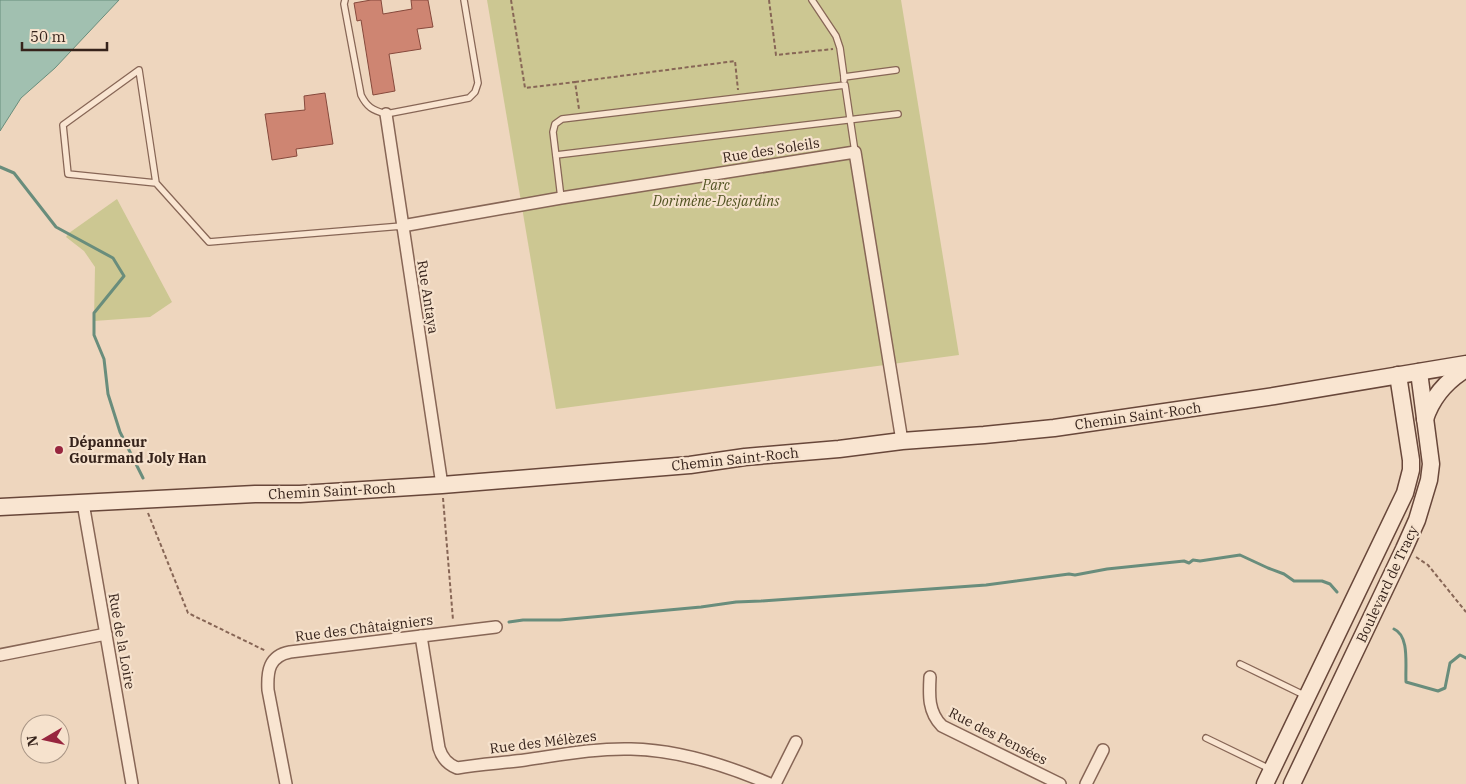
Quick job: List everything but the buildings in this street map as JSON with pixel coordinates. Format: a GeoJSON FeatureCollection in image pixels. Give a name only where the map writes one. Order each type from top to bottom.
{"type":"FeatureCollection","features":[{"type":"Feature","properties":{"kind":"main road","name":"Chemin Saint-Roch"},"geometry":{"type":"LineString","coordinates":[[0,507],[255,494],[300,494],[442,485],[690,465],[745,457],[839,449],[902,441],[1054,428],[1248,400],[1466,364]]}},
{"type":"Feature","properties":{"kind":"main road"},"geometry":{"type":"LineString","coordinates":[[1425,419],[1430,406],[1440,391],[1452,378],[1466,369]]}},
{"type":"Feature","properties":{"kind":"main road","name":"Boulevard de Tracy"},"geometry":{"type":"LineString","coordinates":[[1292,784],[1417,520],[1429,480],[1430,464],[1419,372]]}},
{"type":"Feature","properties":{"kind":"main road","name":"Boulevard de Tracy"},"geometry":{"type":"LineString","coordinates":[[1269,777],[1402,502],[1411,470],[1411,460],[1398,375]]}},
{"type":"Feature","properties":{"kind":"main road"},"geometry":{"type":"LineString","coordinates":[[1352,606],[1372,614]]}},
{"type":"Feature","properties":{"kind":"street","name":"Rue Antaya"},"geometry":{"type":"LineString","coordinates":[[386,114],[442,485]]}},
{"type":"Feature","properties":{"kind":"street","name":"Rue des Soleils"},"geometry":{"type":"LineString","coordinates":[[402,226],[561,198],[855,152]]}},
{"type":"Feature","properties":{"kind":"street"},"geometry":{"type":"LineString","coordinates":[[855,152],[902,441]]}},
{"type":"Feature","properties":{"kind":"street","name":"Rue de la Loire"},"geometry":{"type":"LineString","coordinates":[[83,503],[132,784]]}},
{"type":"Feature","properties":{"kind":"street","name":"Rue des Châtaigniers"},"geometry":{"type":"LineString","coordinates":[[277,656],[290,652],[496,627]]}},
{"type":"Feature","properties":{"kind":"street"},"geometry":{"type":"LineString","coordinates":[[0,655],[106,634]]}},
{"type":"Feature","properties":{"kind":"street","name":"Rue des Mélèzes"},"geometry":{"type":"LineString","coordinates":[[421,636],[438,748],[441,756],[451,766],[457,768],[525,760],[570,752],[630,749],[671,753],[708,761],[746,773],[770,784]]}},
{"type":"Feature","properties":{"kind":"street"},"geometry":{"type":"LineString","coordinates":[[277,656],[272,663],[268,678],[268,690],[286,784]]}},
{"type":"Feature","properties":{"kind":"street","name":"Rue des Pensées"},"geometry":{"type":"LineString","coordinates":[[930,677],[929,699],[931,709],[935,719],[942,726],[1060,784]]}},
{"type":"Feature","properties":{"kind":"street"},"geometry":{"type":"LineString","coordinates":[[775,784],[796,742]]}},
{"type":"Feature","properties":{"kind":"street"},"geometry":{"type":"LineString","coordinates":[[1086,784],[1103,750]]}},
{"type":"Feature","properties":{"kind":"lane"},"geometry":{"type":"LineString","coordinates":[[345,0],[344,4],[361,95],[366,105],[375,111],[386,114],[468,98],[475,92],[478,82],[464,0]]}},
{"type":"Feature","properties":{"kind":"lane"},"geometry":{"type":"LineString","coordinates":[[812,0],[836,36],[840,48],[855,152]]}},
{"type":"Feature","properties":{"kind":"lane"},"geometry":{"type":"LineString","coordinates":[[156,182],[68,174],[63,124],[138,70],[156,182],[209,242],[402,226]]}},
{"type":"Feature","properties":{"kind":"lane"},"geometry":{"type":"LineString","coordinates":[[844,77],[896,70]]}},
{"type":"Feature","properties":{"kind":"lane"},"geometry":{"type":"LineString","coordinates":[[561,198],[553,132],[555,124],[562,119],[845,85]]}},
{"type":"Feature","properties":{"kind":"lane"},"geometry":{"type":"LineString","coordinates":[[556,155],[898,114]]}},
{"type":"Feature","properties":{"kind":"lane"},"geometry":{"type":"LineString","coordinates":[[1240,664],[1307,697]]}},
{"type":"Feature","properties":{"kind":"lane"},"geometry":{"type":"LineString","coordinates":[[1206,738],[1269,777]]}},
{"type":"Feature","properties":{"kind":"path"},"geometry":{"type":"LineString","coordinates":[[511,0],[525,88],[735,61],[739,98]]}},
{"type":"Feature","properties":{"kind":"path"},"geometry":{"type":"LineString","coordinates":[[769,0],[776,55],[840,48]]}},
{"type":"Feature","properties":{"kind":"path"},"geometry":{"type":"LineString","coordinates":[[575,82],[580,116]]}},
{"type":"Feature","properties":{"kind":"path"},"geometry":{"type":"LineString","coordinates":[[442,485],[454,632]]}},
{"type":"Feature","properties":{"kind":"path"},"geometry":{"type":"LineString","coordinates":[[143,500],[188,613],[277,656]]}},
{"type":"Feature","properties":{"kind":"path"},"geometry":{"type":"LineString","coordinates":[[1404,549],[1428,565],[1466,612]]}},
{"type":"Feature","properties":{"kind":"green space","name":"Parc Dorimène-Desjardins"},"geometry":{"type":"Polygon","coordinates":[[[487,0],[901,0],[959,355],[556,409],[487,0]]]}},
{"type":"Feature","properties":{"kind":"green space"},"geometry":{"type":"Polygon","coordinates":[[[117,199],[172,302],[150,317],[94,321],[95,267],[84,251],[66,237],[117,199]]]}},
{"type":"Feature","properties":{"kind":"shaded area"},"geometry":{"type":"Polygon","coordinates":[[[0,0],[119,0],[55,68],[21,98],[0,131],[0,0]]]}},
{"type":"Feature","properties":{"kind":"waterway"},"geometry":{"type":"LineString","coordinates":[[0,167],[14,173],[56,227],[113,258],[124,276],[94,313],[94,335],[104,359],[108,394],[120,432],[143,478]]}},
{"type":"Feature","properties":{"kind":"waterway"},"geometry":{"type":"LineString","coordinates":[[509,622],[560,620],[736,602],[986,585],[1069,574],[1075,575],[1107,569],[1184,561],[1189,563],[1193,560],[1200,561],[1240,555],[1284,574],[1294,581],[1322,581],[1330,584],[1337,592]]}},
{"type":"Feature","properties":{"kind":"waterway"},"geometry":{"type":"LineString","coordinates":[[1394,629],[1399,633],[1405,645],[1406,682],[1438,691],[1445,688],[1450,663],[1460,655],[1466,658]]}},
{"type":"Feature","properties":{"kind":"place","name":"Dépanneur Gourmand Joly Han"},"geometry":{"type":"Point","coordinates":[59,450]}}]}
